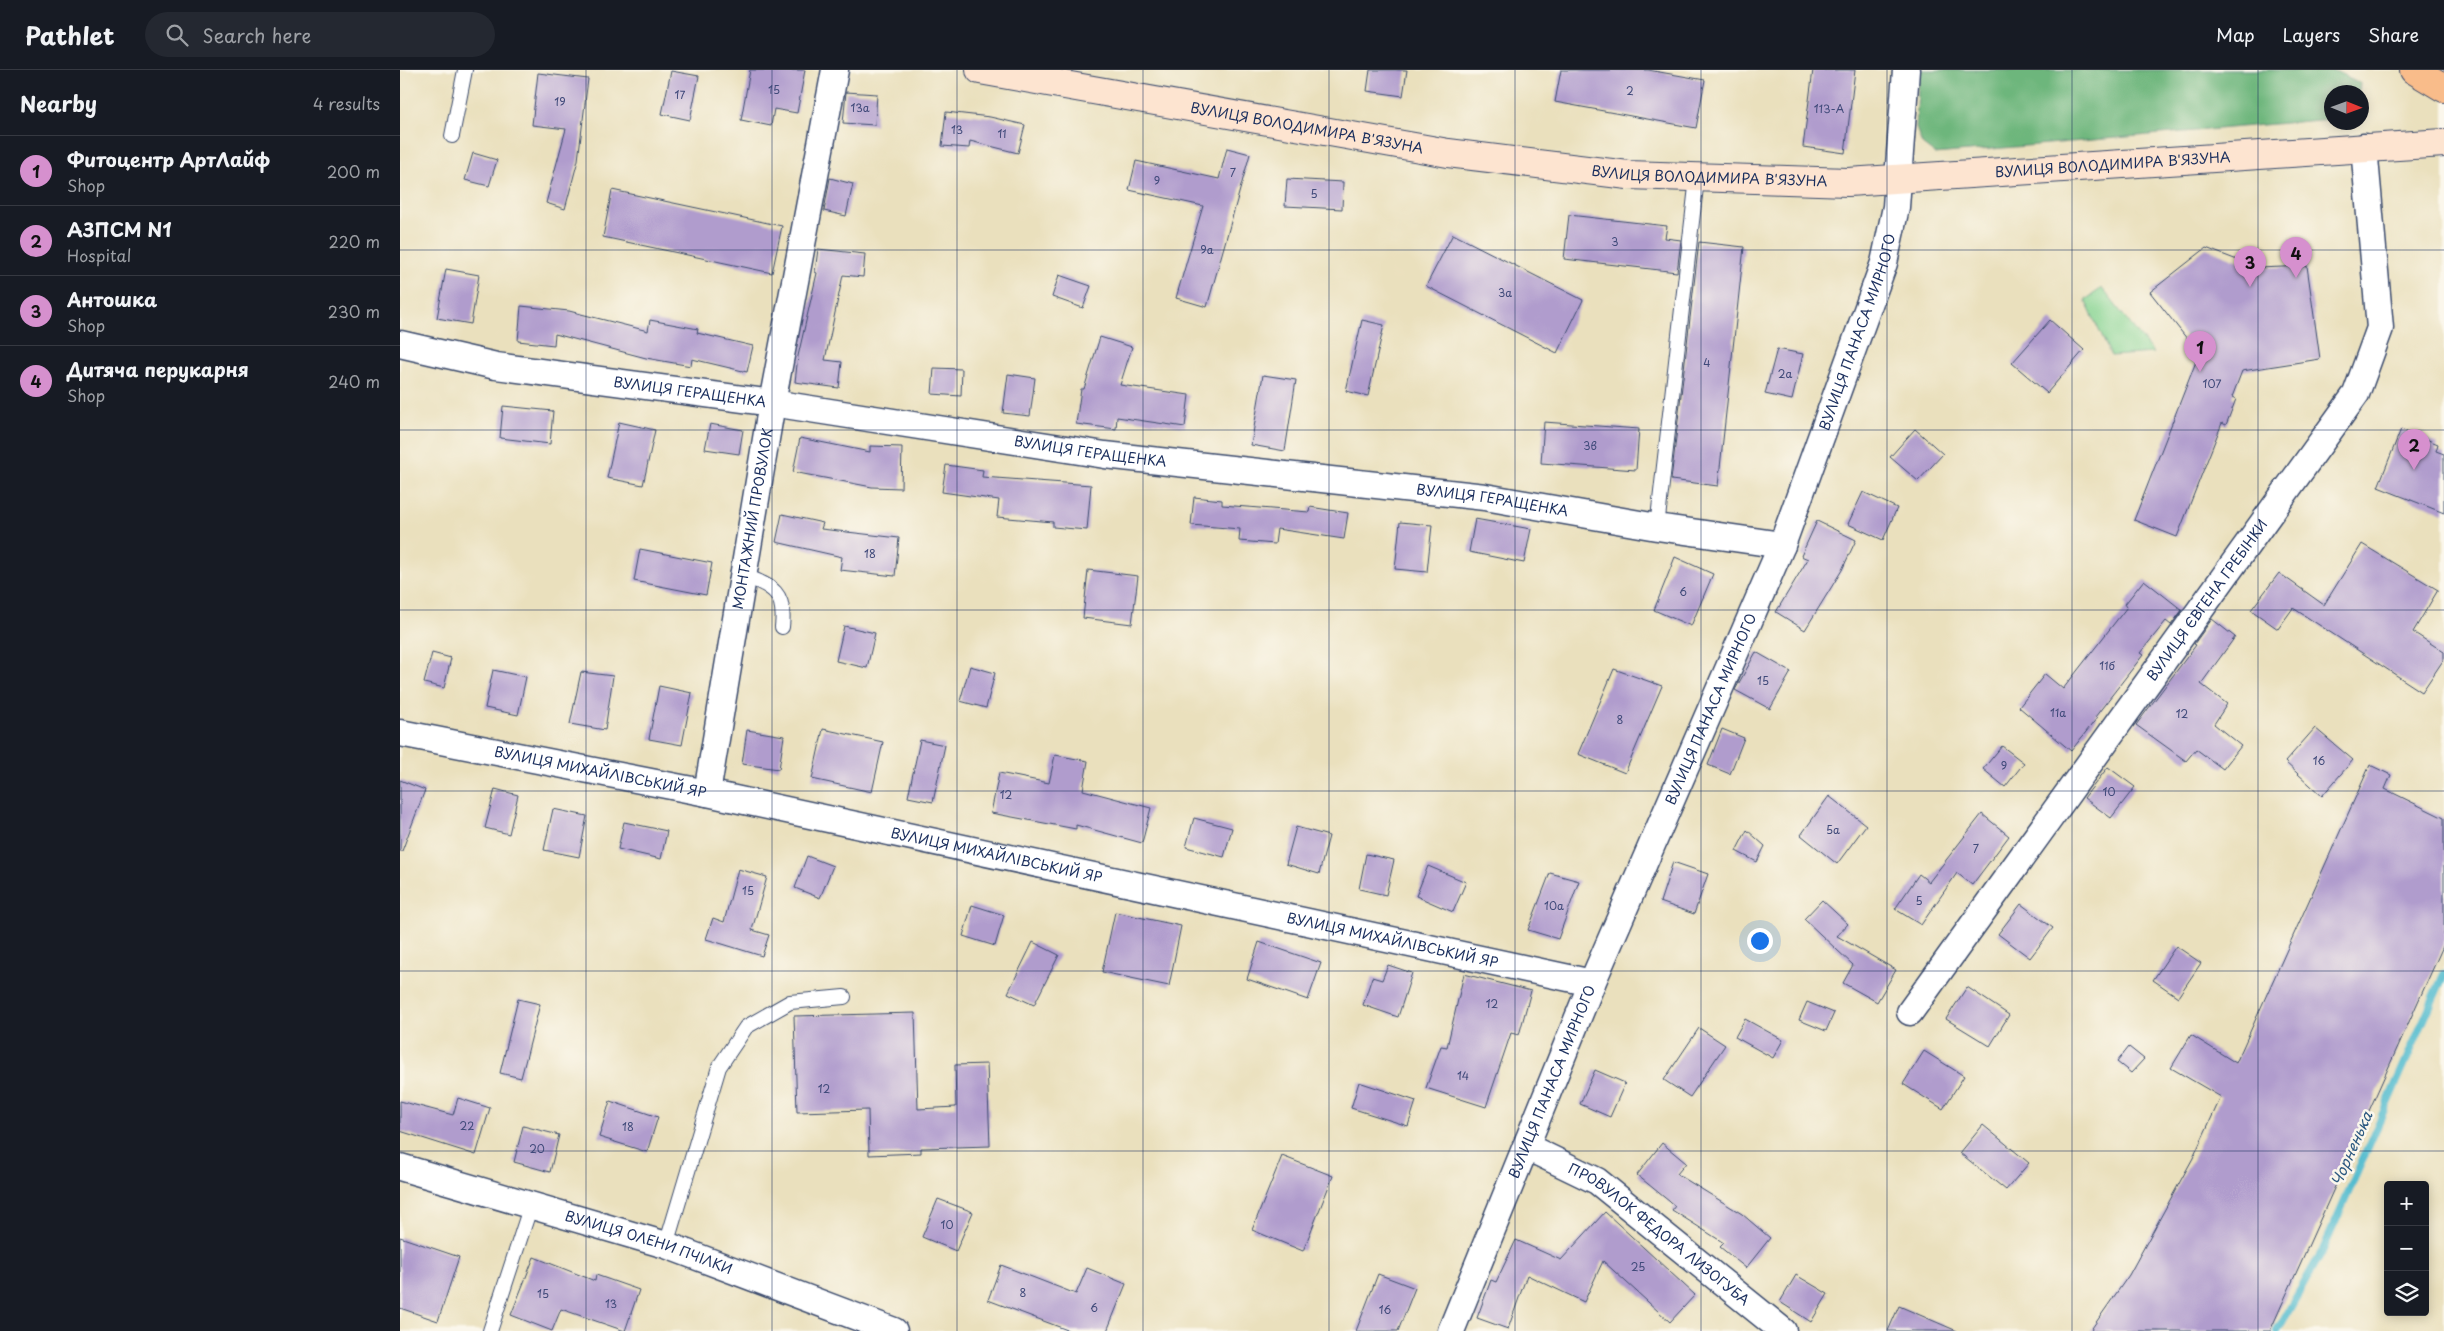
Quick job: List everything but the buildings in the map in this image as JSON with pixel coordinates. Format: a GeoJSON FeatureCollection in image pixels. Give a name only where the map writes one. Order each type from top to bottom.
{"type":"FeatureCollection","features":[{"type":"Feature","properties":{"kind":"main road","name":"ВУЛИЦЯ ВОЛОДИМИРА В'ЯЗУНА"},"geometry":{"type":"LineString","coordinates":[[980,70],[1448,153],[1628,175],[1848,182],[2444,143]]}},
{"type":"Feature","properties":{"kind":"main road"},"geometry":{"type":"LineString","coordinates":[[2414,70],[2444,88]]}},
{"type":"Feature","properties":{"kind":"street","name":"МОНТАЖНИЙ ПРОВУЛОК"},"geometry":{"type":"LineString","coordinates":[[707,793],[772,404],[835,70]]}},
{"type":"Feature","properties":{"kind":"street","name":"ВУЛИЦЯ ПАНАСА МИРНОГО"},"geometry":{"type":"LineString","coordinates":[[1451,1331],[1592,983],[1782,545],[1884,263],[1896,207],[1906,70]]}},
{"type":"Feature","properties":{"kind":"street","name":"ВУЛИЦЯ ЄВГЕНА ГРЕБІНКИ"},"geometry":{"type":"LineString","coordinates":[[1910,1012],[2356,394],[2380,328],[2364,147]]}},
{"type":"Feature","properties":{"kind":"street","name":"ВУЛИЦЯ ГЕРАЩЕНКА"},"geometry":{"type":"LineString","coordinates":[[400,344],[496,366],[772,404],[1105,455],[1485,497],[1658,527],[1782,545]]}},
{"type":"Feature","properties":{"kind":"street","name":"ВУЛИЦЯ МИХАЙЛІВСЬКИЙ ЯР"},"geometry":{"type":"LineString","coordinates":[[400,733],[707,793],[1592,983]]}},
{"type":"Feature","properties":{"kind":"street","name":"ПРОВУЛОК ФЕДОРА ЛИЗОГУБА"},"geometry":{"type":"LineString","coordinates":[[1527,1147],[1597,1181],[1783,1331]]}},
{"type":"Feature","properties":{"kind":"street","name":"ВУЛИЦЯ ОЛЕНИ ПЧІЛКИ"},"geometry":{"type":"LineString","coordinates":[[400,1166],[666,1245],[894,1331]]}},
{"type":"Feature","properties":{"kind":"lane"},"geometry":{"type":"LineString","coordinates":[[452,136],[465,70]]}},
{"type":"Feature","properties":{"kind":"lane"},"geometry":{"type":"LineString","coordinates":[[1658,527],[1697,178]]}},
{"type":"Feature","properties":{"kind":"lane"},"geometry":{"type":"LineString","coordinates":[[743,575],[771,586],[784,608],[782,627]]}},
{"type":"Feature","properties":{"kind":"lane"},"geometry":{"type":"LineString","coordinates":[[666,1245],[719,1067],[746,1028],[790,1002],[844,997]]}},
{"type":"Feature","properties":{"kind":"lane"},"geometry":{"type":"LineString","coordinates":[[490,1331],[530,1205]]}},
{"type":"Feature","properties":{"kind":"green space"},"geometry":{"type":"Polygon","coordinates":[[[1919,70],[2333,70],[2360,83],[2360,85],[2324,85],[2324,120],[1935,154],[1922,144],[1916,128],[1919,70]]]}},
{"type":"Feature","properties":{"kind":"green space"},"geometry":{"type":"Polygon","coordinates":[[[2102,288],[2153,353],[2111,356],[2085,300],[2102,288]]]}},
{"type":"Feature","properties":{"kind":"waterway","name":"Чорненька"},"geometry":{"type":"LineString","coordinates":[[2277,1331],[2323,1250],[2444,974]]}},
{"type":"Feature","properties":{"kind":"place","name":"Дитяча перукарня"},"geometry":{"type":"Point","coordinates":[2296,278]}},
{"type":"Feature","properties":{"kind":"place","name":"Антошка"},"geometry":{"type":"Point","coordinates":[2250,287]}},
{"type":"Feature","properties":{"kind":"place","name":"Фитоцентр АртЛайф"},"geometry":{"type":"Point","coordinates":[2200,372]}},
{"type":"Feature","properties":{"kind":"place","name":"АЗПСМ N1"},"geometry":{"type":"Point","coordinates":[2414,470]}}]}
